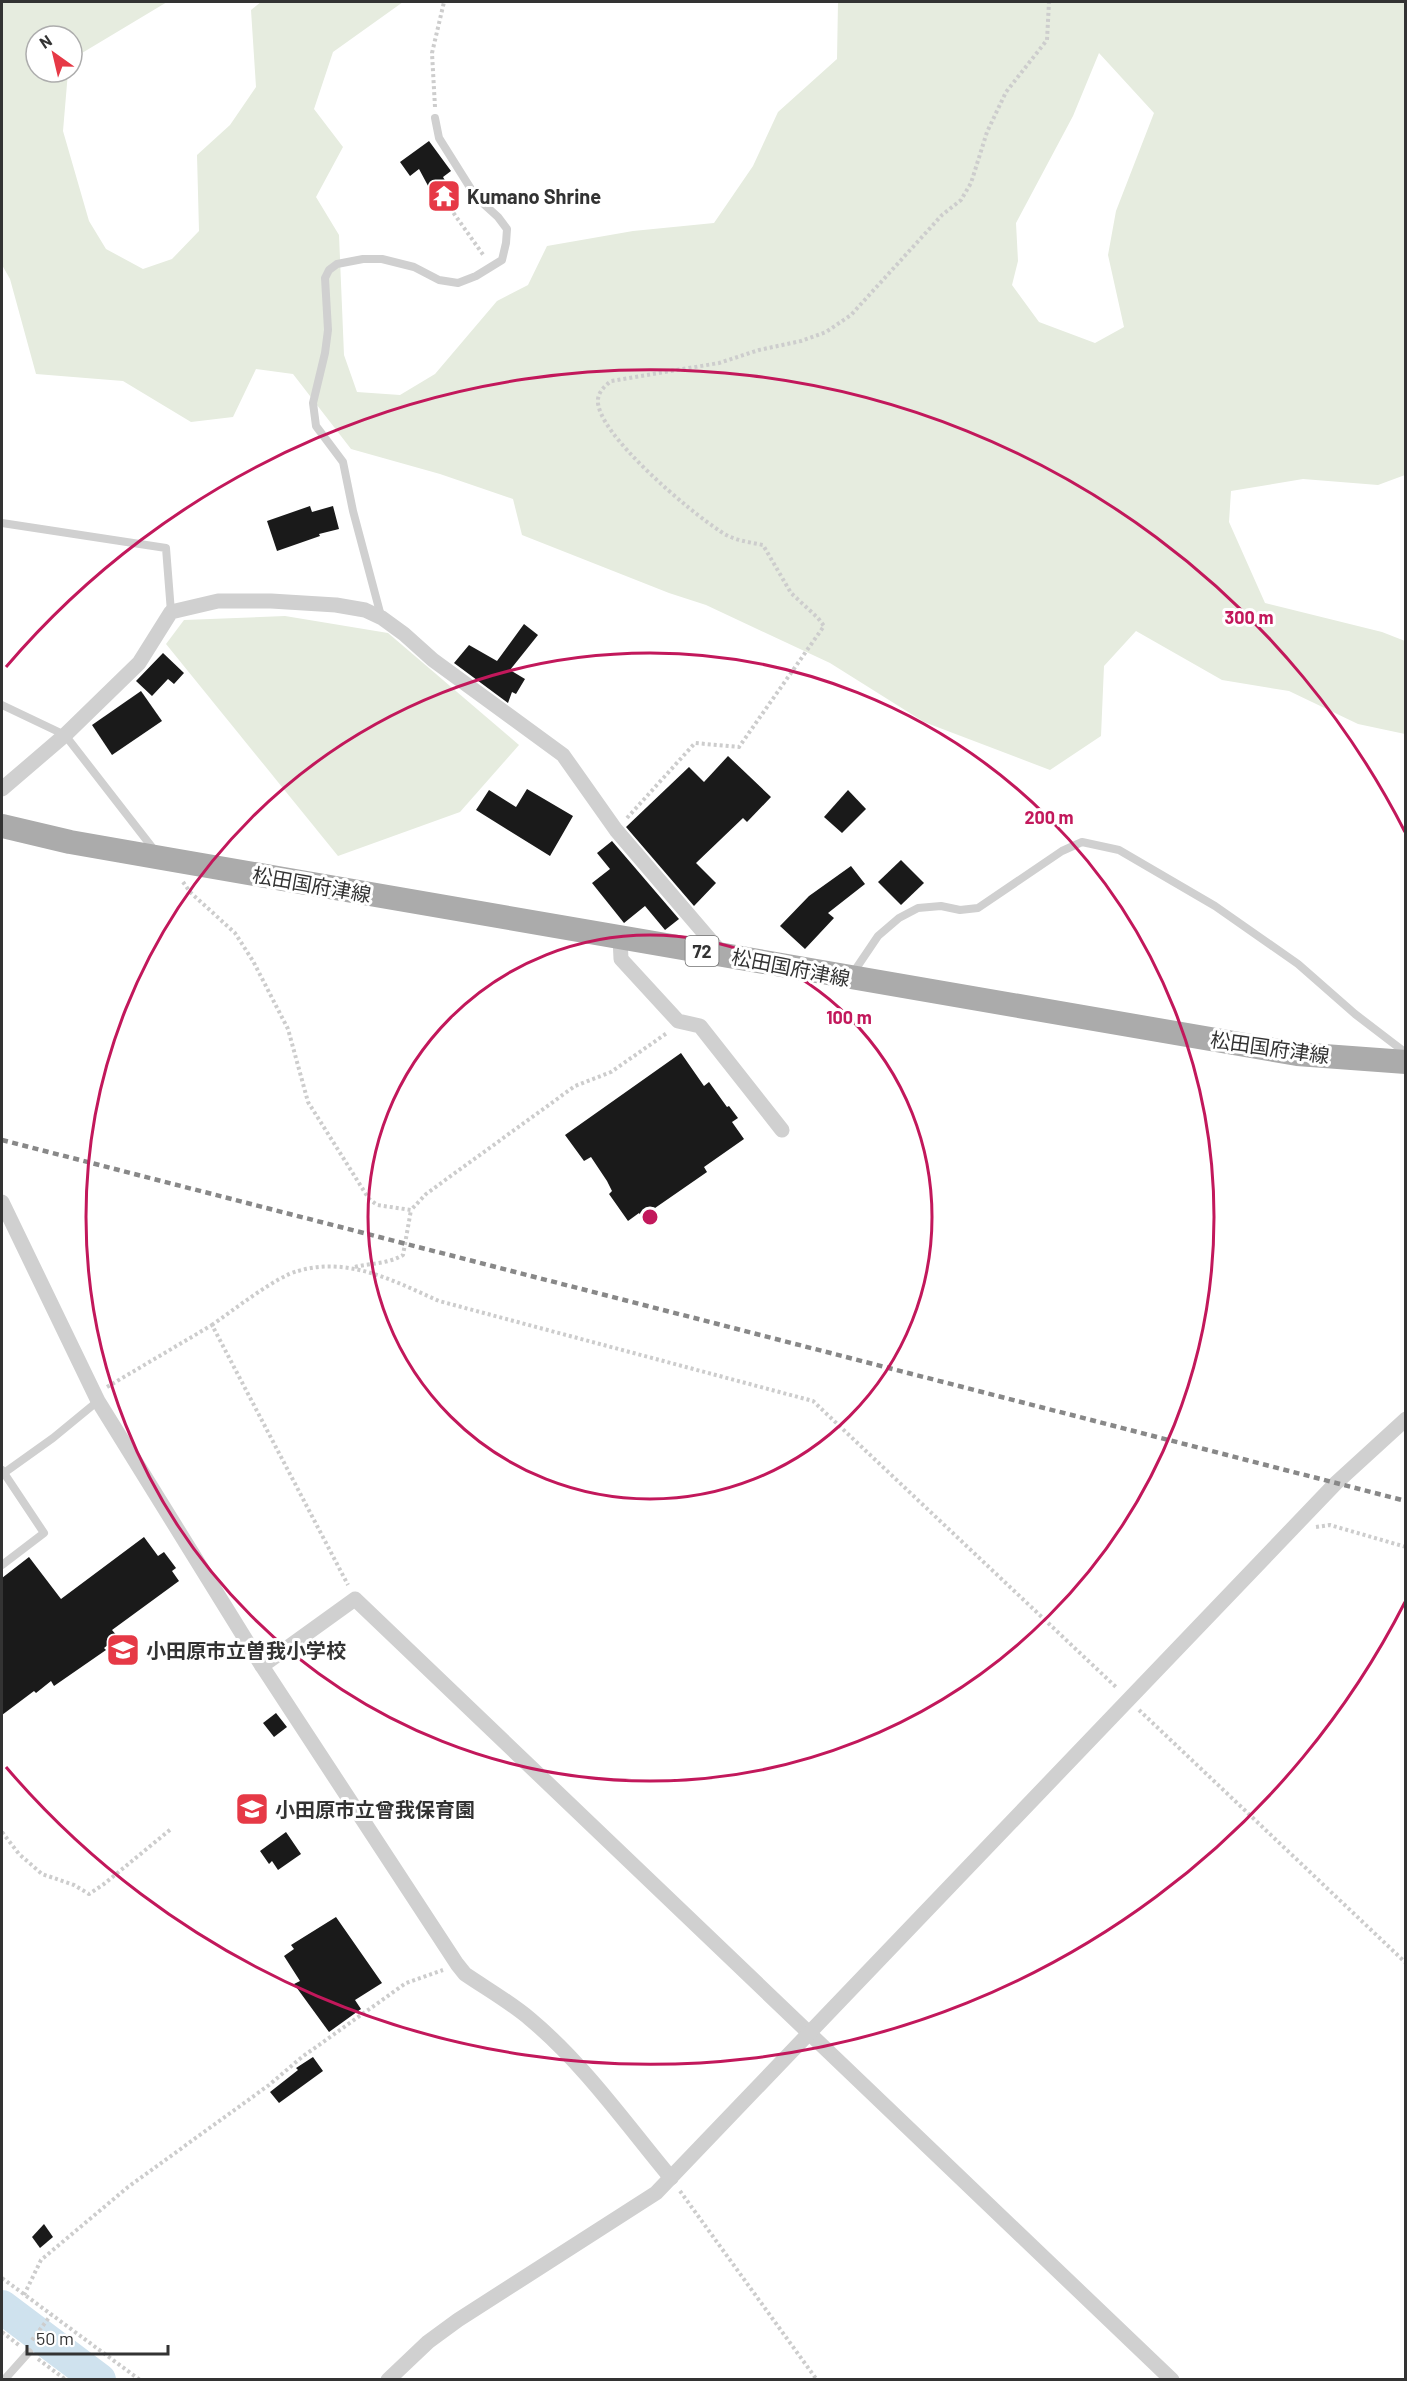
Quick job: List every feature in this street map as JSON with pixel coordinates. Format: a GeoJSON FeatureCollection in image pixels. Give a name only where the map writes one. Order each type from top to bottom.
{"type":"FeatureCollection","features":[{"type":"Feature","properties":{"kind":"main road","name":"松田国府津線"},"geometry":{"type":"LineString","coordinates":[[2,826],[70,842],[166,859],[1297,1054],[1406,1062]]}},
{"type":"Feature","properties":{"kind":"street"},"geometry":{"type":"LineString","coordinates":[[2,789],[65,735],[139,663],[171,612],[218,601],[271,601],[336,605],[365,610],[382,618],[404,634],[433,660],[563,755],[616,830],[723,955]]}},
{"type":"Feature","properties":{"kind":"street"},"geometry":{"type":"LineString","coordinates":[[620,938],[621,959],[678,1021],[700,1026],[782,1130]]}},
{"type":"Feature","properties":{"kind":"street"},"geometry":{"type":"LineString","coordinates":[[2,1202],[97,1397],[262,1666],[457,1964],[465,1974],[530,2019],[555,2043],[606,2099],[671,2178]]}},
{"type":"Feature","properties":{"kind":"street"},"geometry":{"type":"LineString","coordinates":[[388,2379],[429,2342],[458,2320],[656,2193],[1336,1483],[1406,1419]]}},
{"type":"Feature","properties":{"kind":"street"},"geometry":{"type":"LineString","coordinates":[[262,1666],[355,1599],[1172,2379]]}},
{"type":"Feature","properties":{"kind":"lane"},"geometry":{"type":"LineString","coordinates":[[382,618],[353,511],[343,462],[316,426],[313,403],[328,330],[325,278],[329,270],[337,264],[363,258],[382,259],[414,267],[439,280],[458,283],[491,268],[502,260],[507,230],[498,217],[476,197],[439,138],[435,118]]}},
{"type":"Feature","properties":{"kind":"lane"},"geometry":{"type":"LineString","coordinates":[[2,523],[166,548],[171,612]]}},
{"type":"Feature","properties":{"kind":"lane"},"geometry":{"type":"LineString","coordinates":[[2,705],[65,735],[166,859]]}},
{"type":"Feature","properties":{"kind":"lane"},"geometry":{"type":"LineString","coordinates":[[849,978],[878,936],[899,918],[918,908],[941,906],[960,910],[978,908],[1062,851],[1082,842],[1119,850],[1215,906],[1298,964],[1355,1014],[1406,1053]]}},
{"type":"Feature","properties":{"kind":"lane"},"geometry":{"type":"LineString","coordinates":[[2,1565],[44,1533],[3,1472],[53,1438],[97,1397]]}},
{"type":"Feature","properties":{"kind":"lane"},"geometry":{"type":"LineString","coordinates":[[4,2379],[27,2350]]}},
{"type":"Feature","properties":{"kind":"path"},"geometry":{"type":"LineString","coordinates":[[435,118],[432,53],[444,2]]}},
{"type":"Feature","properties":{"kind":"path"},"geometry":{"type":"LineString","coordinates":[[616,830],[696,743],[739,747],[824,626],[791,593],[763,545],[740,540],[721,532],[647,470],[616,438],[603,418],[598,401],[601,390],[611,381],[719,363],[759,350],[801,341],[826,332],[851,315],[942,215],[961,200],[972,183],[987,132],[1006,92],[1047,40],[1049,2]]}},
{"type":"Feature","properties":{"kind":"path"},"geometry":{"type":"LineString","coordinates":[[450,208],[491,268]]}},
{"type":"Feature","properties":{"kind":"path"},"geometry":{"type":"LineString","coordinates":[[166,859],[190,892],[235,933],[253,961],[288,1029],[308,1102],[369,1199],[377,1205],[411,1210]]}},
{"type":"Feature","properties":{"kind":"path"},"geometry":{"type":"LineString","coordinates":[[354,1268],[371,1263],[392,1262],[403,1255],[411,1210],[426,1194],[575,1086],[611,1072],[667,1033],[678,1021]]}},
{"type":"Feature","properties":{"kind":"path"},"geometry":{"type":"LineString","coordinates":[[97,1397],[296,1271],[328,1266],[354,1268],[384,1276],[439,1301],[813,1401],[1406,1963]]}},
{"type":"Feature","properties":{"kind":"path"},"geometry":{"type":"LineString","coordinates":[[212,1325],[355,1599]]}},
{"type":"Feature","properties":{"kind":"path"},"geometry":{"type":"LineString","coordinates":[[1316,1528],[1329,1525],[1406,1547]]}},
{"type":"Feature","properties":{"kind":"path"},"geometry":{"type":"LineString","coordinates":[[2,1832],[19,1854],[42,1874],[74,1885],[89,1894],[171,1829]]}},
{"type":"Feature","properties":{"kind":"path"},"geometry":{"type":"LineString","coordinates":[[24,2295],[41,2260],[128,2187],[268,2085],[302,2057],[406,1983],[457,1964]]}},
{"type":"Feature","properties":{"kind":"path"},"geometry":{"type":"LineString","coordinates":[[671,2178],[817,2379]]}},
{"type":"Feature","properties":{"kind":"path"},"geometry":{"type":"LineString","coordinates":[[2,2278],[140,2379]]}},
{"type":"Feature","properties":{"kind":"path"},"geometry":{"type":"LineString","coordinates":[[27,2350],[51,2315]]}},
{"type":"Feature","properties":{"kind":"shaded area"},"geometry":{"type":"Polygon","coordinates":[[[2,2],[167,2],[84,52],[84,24],[24,24],[24,84],[67,84],[63,131],[89,221],[106,249],[143,269],[172,259],[199,231],[197,155],[230,125],[256,87],[251,10],[261,2],[403,2],[333,52],[314,109],[343,147],[316,197],[339,235],[344,355],[357,392],[400,395],[435,374],[497,301],[528,285],[547,246],[633,231],[714,223],[753,166],[778,112],[837,59],[838,2],[1405,2],[1405,475],[1378,485],[1303,479],[1231,491],[1229,522],[1265,603],[1382,632],[1405,641],[1405,734],[1358,724],[1289,691],[1222,680],[1136,631],[1104,666],[1101,736],[1050,770],[924,722],[830,663],[706,605],[669,593],[522,535],[513,499],[440,474],[351,449],[293,374],[256,369],[233,417],[191,422],[123,381],[36,374],[10,279],[2,265],[2,2]],[[1099,53],[1073,116],[1016,223],[1018,261],[1012,285],[1039,322],[1095,343],[1124,327],[1108,255],[1116,211],[1154,113],[1099,53]]]}},
{"type":"Feature","properties":{"kind":"shaded area"},"geometry":{"type":"Polygon","coordinates":[[[285,616],[388,633],[519,745],[460,812],[338,856],[166,644],[184,620],[285,616]]]}},
{"type":"Feature","properties":{"kind":"building"},"geometry":{"type":"Polygon","coordinates":[[[429,141],[451,171],[443,177],[457,201],[441,210],[419,169],[410,176],[400,162],[429,141]]]}},
{"type":"Feature","properties":{"kind":"building"},"geometry":{"type":"Polygon","coordinates":[[[310,506],[312,512],[333,506],[339,529],[319,534],[320,536],[277,551],[267,521],[310,506]]]}},
{"type":"Feature","properties":{"kind":"building"},"geometry":{"type":"Polygon","coordinates":[[[524,624],[538,635],[510,670],[525,679],[516,694],[512,692],[508,703],[454,663],[469,645],[497,661],[524,624]]]}},
{"type":"Feature","properties":{"kind":"building"},"geometry":{"type":"Polygon","coordinates":[[[163,653],[184,673],[174,684],[168,679],[152,696],[136,681],[163,653]]]}},
{"type":"Feature","properties":{"kind":"building"},"geometry":{"type":"Polygon","coordinates":[[[141,691],[162,721],[112,755],[92,725],[141,691]]]}},
{"type":"Feature","properties":{"kind":"building"},"geometry":{"type":"Polygon","coordinates":[[[728,756],[771,797],[747,822],[743,818],[696,863],[716,883],[694,906],[626,827],[689,767],[704,782],[728,756]]]}},
{"type":"Feature","properties":{"kind":"building"},"geometry":{"type":"Polygon","coordinates":[[[527,789],[573,816],[550,856],[476,810],[489,790],[516,807],[527,789]]]}},
{"type":"Feature","properties":{"kind":"building"},"geometry":{"type":"Polygon","coordinates":[[[848,790],[866,809],[842,833],[824,817],[848,790]]]}},
{"type":"Feature","properties":{"kind":"building"},"geometry":{"type":"Polygon","coordinates":[[[612,841],[679,919],[665,930],[645,906],[624,923],[592,883],[610,869],[597,853],[612,841]]]}},
{"type":"Feature","properties":{"kind":"building"},"geometry":{"type":"Polygon","coordinates":[[[901,860],[924,883],[901,905],[878,882],[901,860]]]}},
{"type":"Feature","properties":{"kind":"building"},"geometry":{"type":"Polygon","coordinates":[[[851,866],[865,884],[828,913],[834,918],[805,949],[780,926],[809,896],[851,866]]]}},
{"type":"Feature","properties":{"kind":"building"},"geometry":{"type":"Polygon","coordinates":[[[681,1053],[704,1086],[709,1082],[738,1118],[732,1122],[744,1139],[704,1167],[707,1172],[642,1217],[639,1213],[628,1221],[609,1194],[612,1191],[591,1157],[584,1161],[565,1135],[681,1053]]]}},
{"type":"Feature","properties":{"kind":"building"},"geometry":{"type":"Polygon","coordinates":[[[144,1537],[158,1556],[164,1552],[176,1568],[172,1571],[179,1581],[112,1630],[118,1637],[104,1648],[106,1650],[54,1686],[51,1681],[36,1693],[34,1691],[2,1715],[2,1578],[29,1557],[61,1599],[144,1537]]]}},
{"type":"Feature","properties":{"kind":"building"},"geometry":{"type":"Polygon","coordinates":[[[276,1713],[287,1727],[274,1737],[263,1723],[276,1713]]]}},
{"type":"Feature","properties":{"kind":"building"},"geometry":{"type":"Polygon","coordinates":[[[286,1832],[301,1854],[278,1870],[272,1861],[269,1864],[260,1851],[286,1832]]]}},
{"type":"Feature","properties":{"kind":"building"},"geometry":{"type":"Polygon","coordinates":[[[336,1917],[382,1983],[355,2000],[361,2009],[329,2032],[294,1984],[300,1981],[284,1956],[294,1949],[291,1945],[336,1917]]]}},
{"type":"Feature","properties":{"kind":"building"},"geometry":{"type":"Polygon","coordinates":[[[313,2057],[323,2071],[279,2103],[270,2092],[298,2070],[296,2068],[313,2057]]]}},
{"type":"Feature","properties":{"kind":"building"},"geometry":{"type":"Polygon","coordinates":[[[44,2224],[53,2237],[40,2248],[32,2237],[44,2224]]]}},
{"type":"Feature","properties":{"kind":"waterway"},"geometry":{"type":"LineString","coordinates":[[2,2307],[99,2380]]}},
{"type":"Feature","properties":{"kind":"railway"},"geometry":{"type":"LineString","coordinates":[[2,1140],[1406,1501]]}},
{"type":"Feature","properties":{"kind":"place","name":"Kumano Shrine"},"geometry":{"type":"Point","coordinates":[444,196]}},
{"type":"Feature","properties":{"kind":"place","name":"小田原市立曽我小学校"},"geometry":{"type":"Point","coordinates":[123,1650]}},
{"type":"Feature","properties":{"kind":"place","name":"小田原市立曾我保育園"},"geometry":{"type":"Point","coordinates":[252,1809]}}]}
